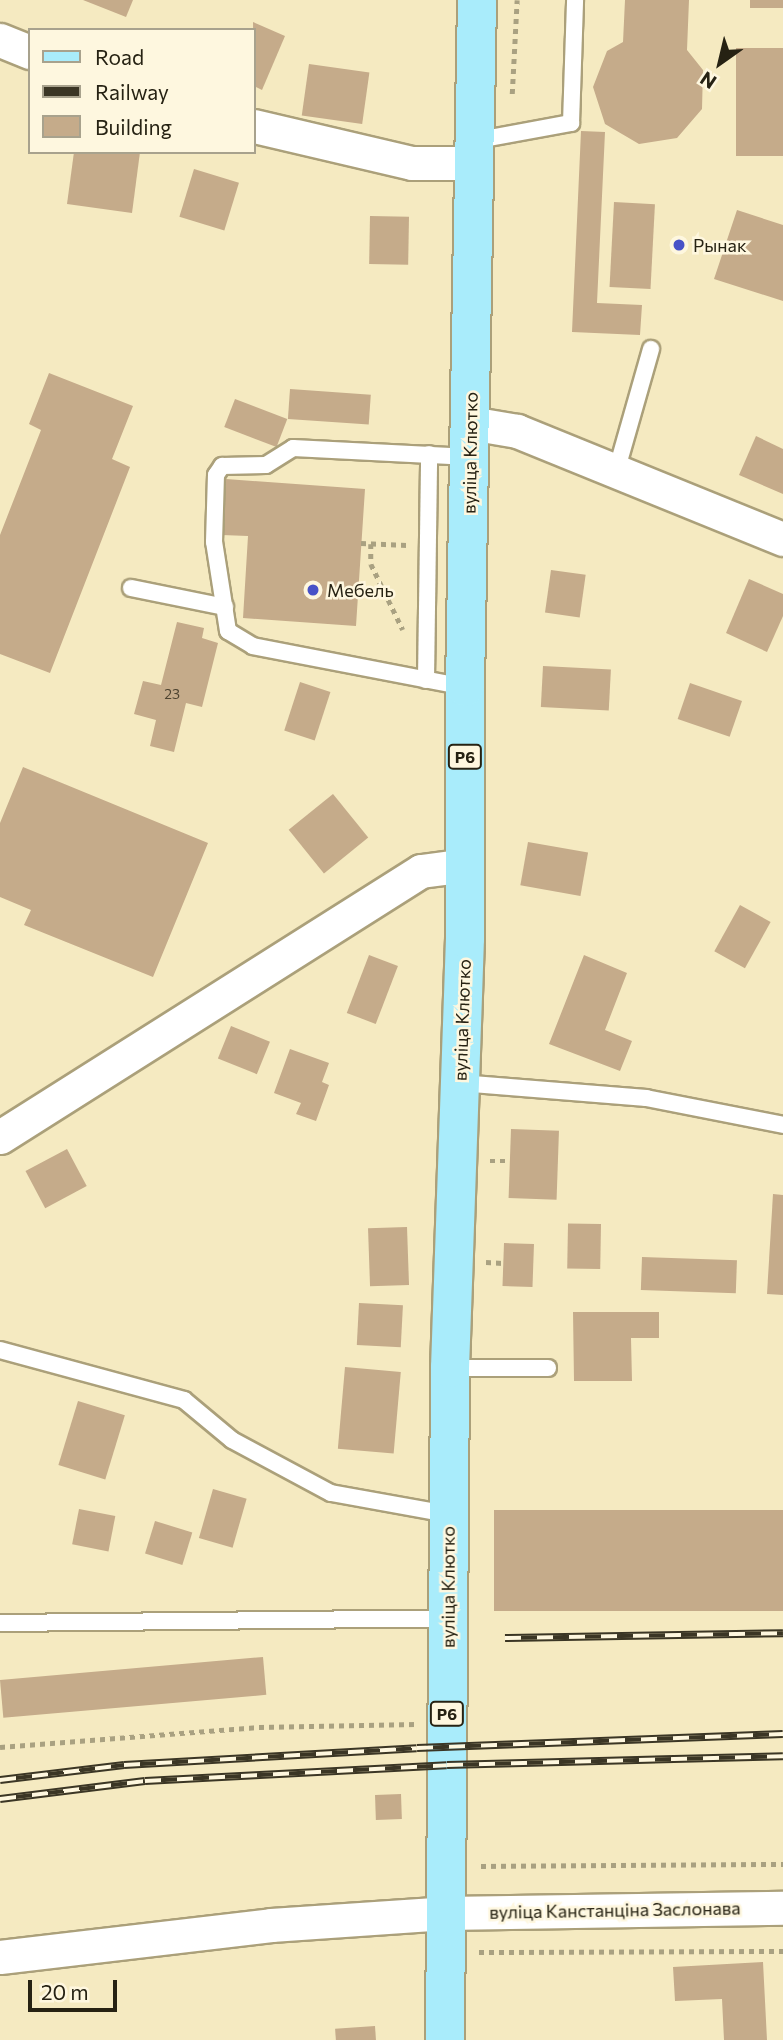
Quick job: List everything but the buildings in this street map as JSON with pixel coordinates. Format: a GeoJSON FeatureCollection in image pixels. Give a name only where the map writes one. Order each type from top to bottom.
{"type":"FeatureCollection","features":[{"type":"Feature","properties":{"kind":"main road","name":"вуліца Клютко"},"geometry":{"type":"LineString","coordinates":[[444,2040],[450,1368],[466,865],[465,687],[477,0]]}},
{"type":"Feature","properties":{"kind":"street"},"geometry":{"type":"LineString","coordinates":[[0,40],[28,51]]}},
{"type":"Feature","properties":{"kind":"street"},"geometry":{"type":"LineString","coordinates":[[256,126],[412,163],[473,152]]}},
{"type":"Feature","properties":{"kind":"street"},"geometry":{"type":"LineString","coordinates":[[470,440],[517,431],[783,539]]}},
{"type":"Feature","properties":{"kind":"street"},"geometry":{"type":"LineString","coordinates":[[0,1137],[421,871],[466,865]]}},
{"type":"Feature","properties":{"kind":"street","name":"вуліца Канстанціна Заслонава"},"geometry":{"type":"LineString","coordinates":[[0,1957],[271,1925],[446,1913],[783,1908]]}},
{"type":"Feature","properties":{"kind":"lane"},"geometry":{"type":"LineString","coordinates":[[473,152],[571,123],[575,0]]}},
{"type":"Feature","properties":{"kind":"lane"},"geometry":{"type":"LineString","coordinates":[[616,472],[650,349]]}},
{"type":"Feature","properties":{"kind":"lane"},"geometry":{"type":"LineString","coordinates":[[465,687],[253,646],[228,631],[214,542],[216,475],[222,466],[266,465],[293,448],[429,454],[470,440]]}},
{"type":"Feature","properties":{"kind":"lane"},"geometry":{"type":"LineString","coordinates":[[426,680],[429,454]]}},
{"type":"Feature","properties":{"kind":"lane"},"geometry":{"type":"LineString","coordinates":[[131,588],[225,607]]}},
{"type":"Feature","properties":{"kind":"lane"},"geometry":{"type":"LineString","coordinates":[[460,1083],[646,1098],[783,1125]]}},
{"type":"Feature","properties":{"kind":"lane"},"geometry":{"type":"LineString","coordinates":[[0,1350],[184,1401],[232,1440],[331,1493],[448,1514]]}},
{"type":"Feature","properties":{"kind":"lane"},"geometry":{"type":"LineString","coordinates":[[450,1368],[548,1368]]}},
{"type":"Feature","properties":{"kind":"lane"},"geometry":{"type":"LineString","coordinates":[[0,1623],[448,1618]]}},
{"type":"Feature","properties":{"kind":"path"},"geometry":{"type":"LineString","coordinates":[[361,544],[410,545],[410,558]]}},
{"type":"Feature","properties":{"kind":"path"},"geometry":{"type":"LineString","coordinates":[[371,544],[371,564],[406,634],[406,621]]}},
{"type":"Feature","properties":{"kind":"path"},"geometry":{"type":"LineString","coordinates":[[486,1161],[510,1161]]}},
{"type":"Feature","properties":{"kind":"path"},"geometry":{"type":"LineString","coordinates":[[483,1262],[503,1263]]}},
{"type":"Feature","properties":{"kind":"path"},"geometry":{"type":"LineString","coordinates":[[0,1747],[259,1727],[417,1724]]}},
{"type":"Feature","properties":{"kind":"path"},"geometry":{"type":"LineString","coordinates":[[480,1866],[783,1864]]}},
{"type":"Feature","properties":{"kind":"path"},"geometry":{"type":"LineString","coordinates":[[479,1952],[783,1951]]}},
{"type":"Feature","properties":{"kind":"railway"},"geometry":{"type":"LineString","coordinates":[[505,1638],[783,1633]]}},
{"type":"Feature","properties":{"kind":"railway"},"geometry":{"type":"LineString","coordinates":[[0,1780],[124,1765],[417,1748],[783,1734]]}},
{"type":"Feature","properties":{"kind":"railway"},"geometry":{"type":"LineString","coordinates":[[0,1799],[145,1781],[447,1765],[783,1756]]}},
{"type":"Feature","properties":{"kind":"place","name":"Рынак"},"geometry":{"type":"Point","coordinates":[679,245]}},
{"type":"Feature","properties":{"kind":"place","name":"Мебель"},"geometry":{"type":"Point","coordinates":[313,590]}}]}
